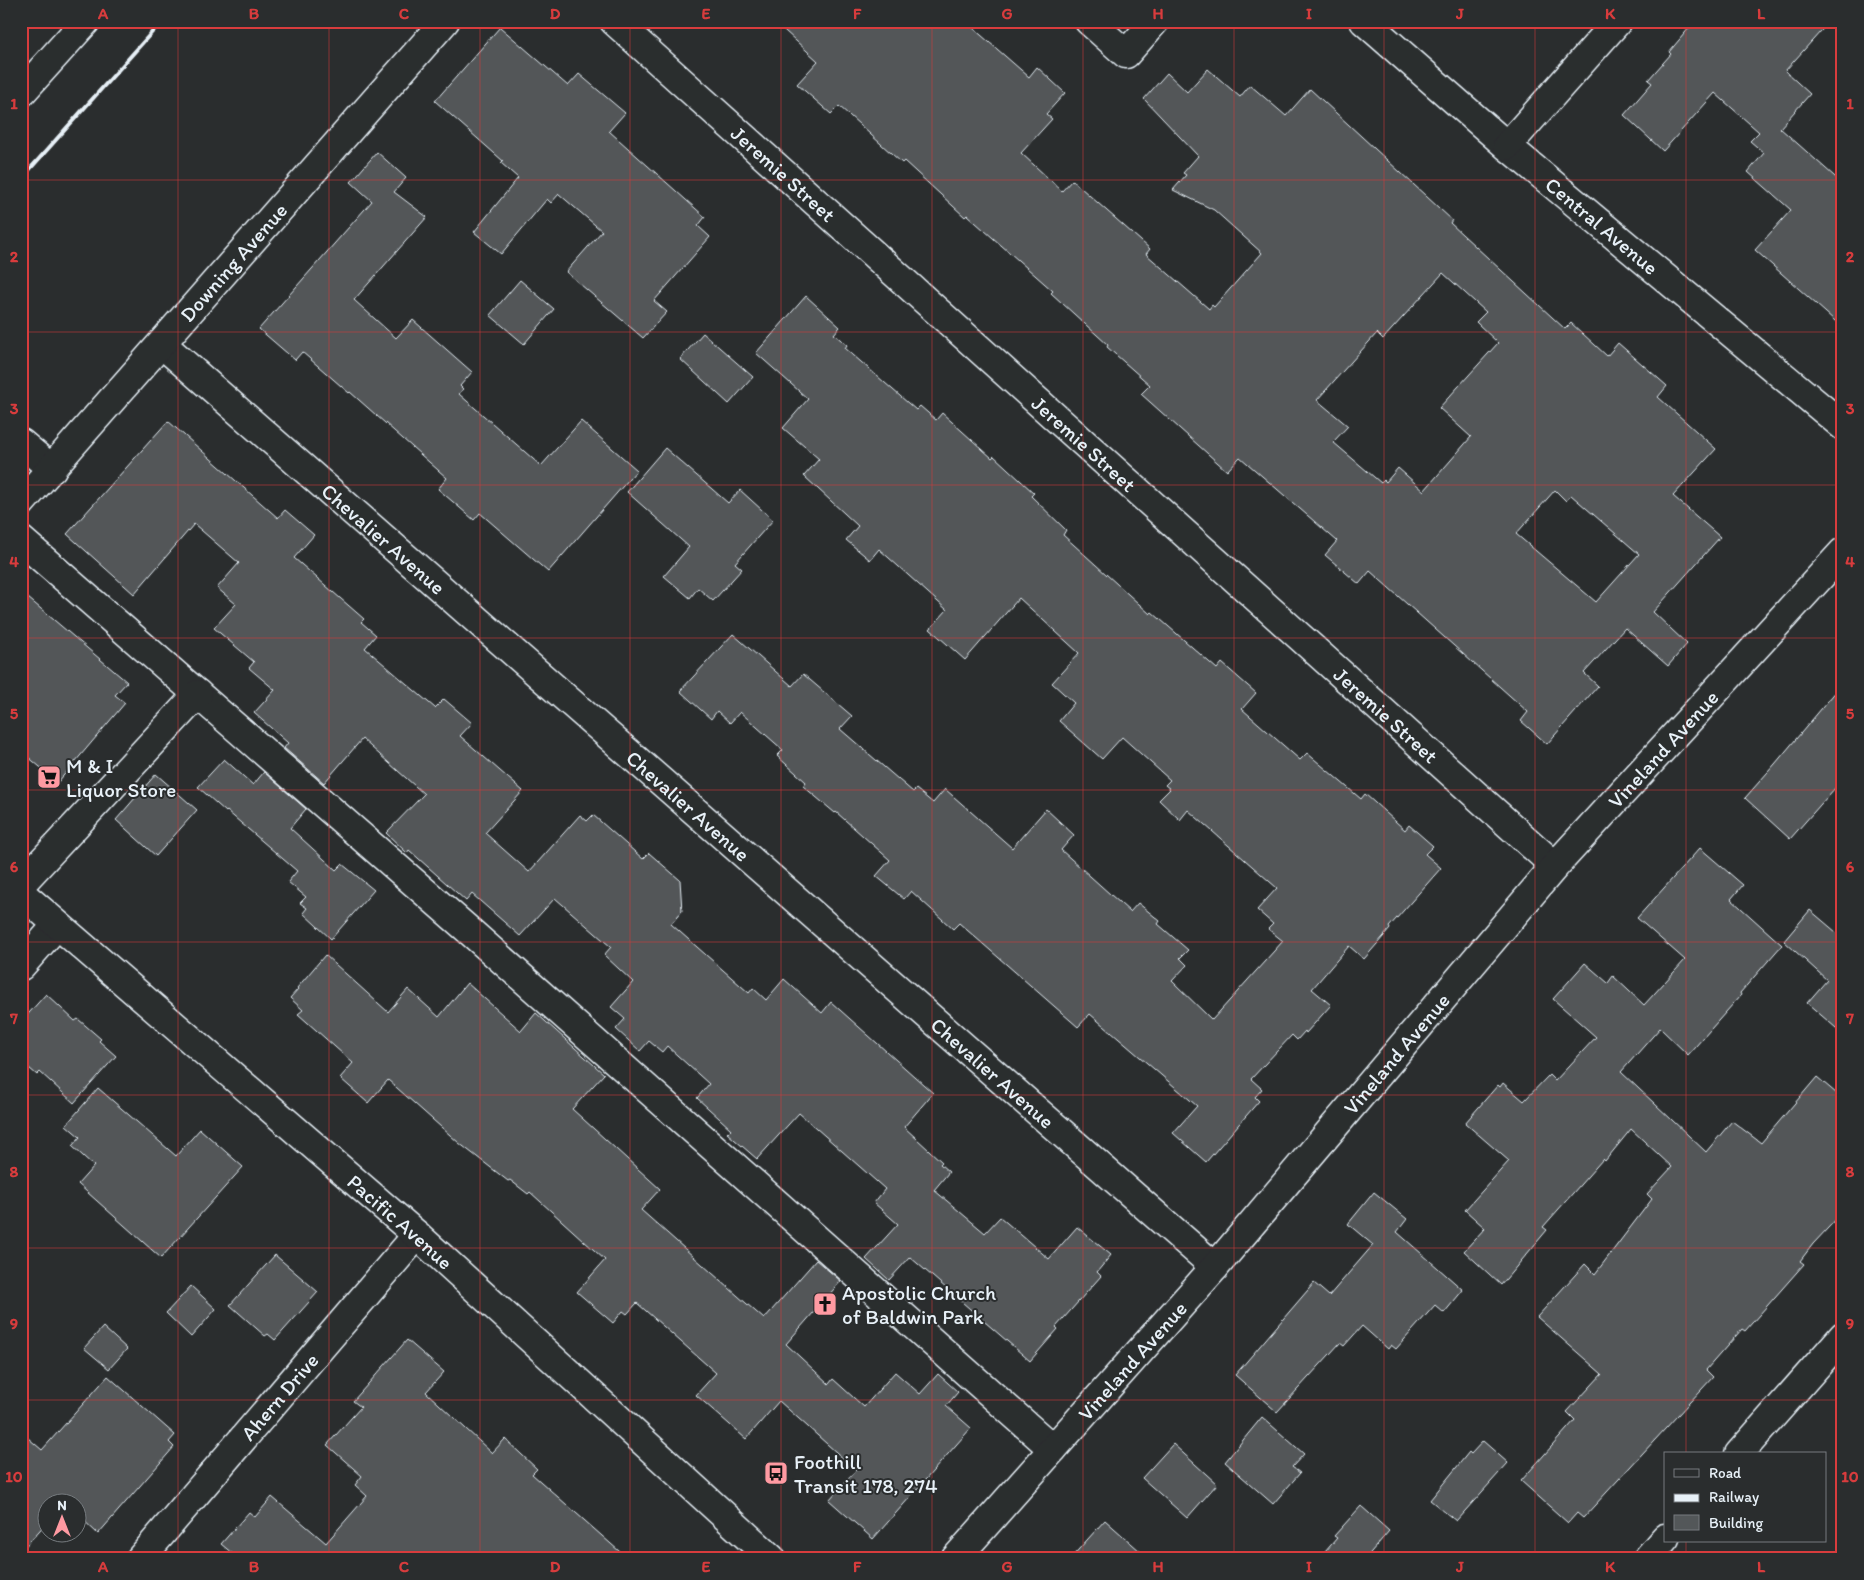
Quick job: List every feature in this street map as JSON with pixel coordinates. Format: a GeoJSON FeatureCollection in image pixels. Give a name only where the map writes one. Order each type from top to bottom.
{"type":"FeatureCollection","features":[{"type":"Feature","properties":{"kind":"street"},"geometry":{"type":"LineString","coordinates":[[21,93],[86,21]]}},
{"type":"Feature","properties":{"kind":"street","name":"Downing Avenue"},"geometry":{"type":"LineString","coordinates":[[21,503],[445,21]]}},
{"type":"Feature","properties":{"kind":"street","name":"Jeremie Street"},"geometry":{"type":"LineString","coordinates":[[614,21],[1555,866]]}},
{"type":"Feature","properties":{"kind":"street"},"geometry":{"type":"LineString","coordinates":[[1089,21],[1126,54],[1155,21]]}},
{"type":"Feature","properties":{"kind":"street","name":"Central Avenue"},"geometry":{"type":"LineString","coordinates":[[1364,21],[1507,146],[1843,426]]}},
{"type":"Feature","properties":{"kind":"street"},"geometry":{"type":"LineString","coordinates":[[1507,146],[1618,21]]}},
{"type":"Feature","properties":{"kind":"street","name":"Chevalier Avenue"},"geometry":{"type":"LineString","coordinates":[[162,344],[1215,1267]]}},
{"type":"Feature","properties":{"kind":"street"},"geometry":{"type":"LineString","coordinates":[[21,443],[52,469]]}},
{"type":"Feature","properties":{"kind":"street"},"geometry":{"type":"LineString","coordinates":[[21,540],[764,1191],[1053,1449]]}},
{"type":"Feature","properties":{"kind":"street","name":"Vineland Avenue"},"geometry":{"type":"LineString","coordinates":[[955,1559],[1215,1267],[1555,866],[1843,552]]}},
{"type":"Feature","properties":{"kind":"street"},"geometry":{"type":"LineString","coordinates":[[21,884],[198,694]]}},
{"type":"Feature","properties":{"kind":"street","name":"Pacific Avenue"},"geometry":{"type":"LineString","coordinates":[[21,894],[417,1235],[772,1559]]}},
{"type":"Feature","properties":{"kind":"street"},"geometry":{"type":"LineString","coordinates":[[21,966],[57,925]]}},
{"type":"Feature","properties":{"kind":"street","name":"Ahern Drive"},"geometry":{"type":"LineString","coordinates":[[140,1559],[417,1235]]}},
{"type":"Feature","properties":{"kind":"street"},"geometry":{"type":"LineString","coordinates":[[1741,1452],[1843,1336]]}},
{"type":"Feature","properties":{"kind":"street"},"geometry":{"type":"LineString","coordinates":[[1647,1559],[1664,1539]]}},
{"type":"Feature","properties":{"kind":"building"},"geometry":{"type":"Polygon","coordinates":[[[774,21],[965,21],[1029,77],[1037,67],[1065,93],[1046,114],[1052,119],[1021,153],[1062,191],[1072,180],[1150,249],[1146,254],[1209,309],[1212,305],[1214,307],[1262,253],[1214,210],[1173,190],[1186,175],[1183,173],[1198,156],[1144,99],[1167,73],[1187,92],[1208,69],[1240,97],[1250,85],[1286,116],[1310,89],[1452,220],[1450,223],[1565,329],[1571,323],[1607,356],[1618,343],[1667,386],[1658,397],[1716,449],[1673,496],[1720,537],[1653,612],[1687,644],[1668,666],[1625,628],[1584,673],[1598,686],[1547,744],[1521,721],[1528,712],[1370,571],[1359,584],[1325,555],[1337,541],[1240,457],[1227,471],[1141,394],[1150,385],[1051,293],[1053,291],[967,215],[965,217],[904,161],[902,163],[839,106],[831,114],[797,84],[818,61],[774,21]],[[1443,273],[1383,339],[1377,333],[1317,400],[1348,426],[1333,442],[1381,483],[1384,480],[1386,482],[1398,468],[1424,491],[1471,437],[1439,408],[1498,343],[1476,322],[1486,312],[1443,273]],[[1555,490],[1516,534],[1596,602],[1639,554],[1571,495],[1566,501],[1555,490]]]}},
{"type":"Feature","properties":{"kind":"building"},"geometry":{"type":"Polygon","coordinates":[[[1695,21],[1830,21],[1785,71],[1810,94],[1780,128],[1843,184],[1843,328],[1755,250],[1791,210],[1748,172],[1764,153],[1750,141],[1759,132],[1715,93],[1663,151],[1624,115],[1652,83],[1648,80],[1671,54],[1669,52],[1695,21]]]}},
{"type":"Feature","properties":{"kind":"building"},"geometry":{"type":"Polygon","coordinates":[[[500,27],[568,86],[579,74],[625,113],[609,131],[705,217],[698,226],[710,237],[654,301],[667,312],[643,338],[566,272],[602,231],[559,194],[551,203],[547,199],[501,254],[474,232],[518,178],[501,163],[503,161],[435,101],[500,27]]]}},
{"type":"Feature","properties":{"kind":"building"},"geometry":{"type":"Polygon","coordinates":[[[377,152],[406,178],[394,192],[427,217],[354,300],[396,338],[413,320],[472,372],[460,386],[463,389],[459,394],[541,466],[581,421],[637,470],[548,572],[480,513],[474,520],[438,489],[447,478],[350,392],[302,352],[295,360],[259,329],[372,201],[351,182],[377,152]]]}},
{"type":"Feature","properties":{"kind":"building"},"geometry":{"type":"Polygon","coordinates":[[[520,280],[554,309],[524,344],[490,315],[520,280]]]}},
{"type":"Feature","properties":{"kind":"building"},"geometry":{"type":"Polygon","coordinates":[[[806,296],[840,327],[834,334],[847,345],[845,348],[916,410],[920,406],[936,420],[942,413],[992,458],[994,456],[1034,493],[1031,496],[1066,530],[1063,535],[1150,614],[1152,612],[1217,669],[1222,663],[1256,693],[1242,709],[1300,760],[1307,753],[1361,799],[1365,794],[1405,830],[1409,825],[1433,846],[1425,854],[1441,868],[1389,927],[1390,929],[1364,959],[1349,946],[1312,989],[1331,1005],[1306,1033],[1305,1031],[1297,1040],[1292,1035],[1251,1079],[1262,1089],[1255,1097],[1259,1101],[1206,1162],[1173,1133],[1197,1106],[1090,1014],[1078,1027],[959,923],[953,929],[911,891],[904,899],[876,876],[890,860],[836,812],[803,786],[806,782],[777,756],[783,750],[740,712],[730,723],[717,711],[711,719],[680,691],[733,634],[792,686],[803,674],[852,716],[840,729],[913,792],[916,789],[933,803],[945,789],[1012,848],[1046,809],[1074,835],[1061,850],[1130,912],[1138,903],[1160,921],[1158,924],[1188,950],[1180,958],[1187,965],[1172,981],[1212,1020],[1283,941],[1268,929],[1273,924],[1257,910],[1277,888],[1188,810],[1180,820],[1159,800],[1170,789],[1165,785],[1170,780],[1122,737],[1102,759],[1059,721],[1074,703],[1052,683],[1079,653],[1019,598],[965,660],[930,629],[947,610],[879,549],[870,560],[846,540],[858,526],[804,476],[819,459],[783,428],[808,399],[756,353],[806,296]]]}},
{"type":"Feature","properties":{"kind":"building"},"geometry":{"type":"Polygon","coordinates":[[[703,333],[753,377],[729,404],[680,359],[703,333]]]}},
{"type":"Feature","properties":{"kind":"building"},"geometry":{"type":"Polygon","coordinates":[[[168,421],[278,518],[285,510],[314,535],[294,558],[364,619],[361,622],[376,635],[365,648],[435,708],[444,699],[472,723],[460,736],[523,791],[485,833],[529,872],[580,815],[587,821],[593,815],[643,859],[649,853],[680,880],[682,911],[671,924],[749,993],[753,988],[766,1000],[784,979],[822,1013],[831,1002],[933,1093],[904,1127],[942,1162],[940,1164],[949,1172],[934,1190],[985,1233],[1000,1217],[1049,1259],[1077,1227],[1111,1255],[1097,1272],[1101,1276],[1056,1327],[1058,1329],[1030,1361],[910,1257],[889,1280],[866,1259],[898,1224],[874,1203],[885,1189],[799,1113],[757,1159],[727,1133],[731,1129],[697,1098],[709,1084],[667,1046],[662,1052],[649,1041],[640,1051],[616,1029],[625,1019],[611,1007],[633,982],[604,955],[611,947],[555,898],[520,936],[472,894],[466,901],[409,850],[407,853],[386,833],[424,794],[362,739],[324,783],[284,748],[288,743],[254,713],[275,690],[249,668],[254,662],[214,628],[236,604],[217,588],[239,563],[194,524],[134,594],[67,534],[168,421]]]}},
{"type":"Feature","properties":{"kind":"building"},"geometry":{"type":"Polygon","coordinates":[[[665,448],[728,503],[740,490],[773,520],[735,563],[742,569],[713,601],[698,588],[690,598],[664,576],[689,547],[627,492],[665,448]]]}},
{"type":"Feature","properties":{"kind":"building"},"geometry":{"type":"Polygon","coordinates":[[[21,592],[127,682],[115,695],[125,703],[58,782],[21,751],[21,592]]]}},
{"type":"Feature","properties":{"kind":"building"},"geometry":{"type":"Polygon","coordinates":[[[1843,683],[1843,779],[1790,839],[1745,798],[1843,683]]]}},
{"type":"Feature","properties":{"kind":"building"},"geometry":{"type":"Polygon","coordinates":[[[224,759],[253,785],[264,772],[306,809],[290,828],[336,870],[342,864],[374,890],[331,939],[303,913],[307,908],[300,903],[306,897],[288,882],[297,871],[198,787],[224,759]]]}},
{"type":"Feature","properties":{"kind":"building"},"geometry":{"type":"Polygon","coordinates":[[[156,774],[197,810],[156,856],[116,820],[156,774]]]}},
{"type":"Feature","properties":{"kind":"building"},"geometry":{"type":"Polygon","coordinates":[[[1700,848],[1743,885],[1731,899],[1782,945],[1688,1055],[1660,1028],[1621,1072],[1706,1152],[1732,1121],[1761,1143],[1817,1077],[1843,1099],[1843,1212],[1800,1261],[1804,1264],[1745,1331],[1742,1329],[1706,1370],[1713,1377],[1583,1518],[1577,1513],[1568,1523],[1521,1481],[1575,1420],[1567,1412],[1602,1374],[1537,1317],[1585,1264],[1595,1274],[1652,1199],[1647,1194],[1672,1167],[1631,1129],[1605,1161],[1603,1159],[1543,1227],[1547,1230],[1501,1285],[1464,1251],[1485,1228],[1465,1210],[1509,1161],[1465,1123],[1498,1085],[1500,1087],[1503,1083],[1524,1101],[1549,1075],[1555,1081],[1596,1037],[1553,999],[1585,963],[1608,983],[1613,976],[1644,1005],[1685,960],[1637,918],[1700,848]]]}},
{"type":"Feature","properties":{"kind":"building"},"geometry":{"type":"Polygon","coordinates":[[[1810,910],[1843,938],[1843,1034],[1807,1003],[1827,980],[1784,941],[1810,910]]]}},
{"type":"Feature","properties":{"kind":"building"},"geometry":{"type":"Polygon","coordinates":[[[325,955],[388,1012],[408,989],[439,1017],[467,983],[521,1031],[536,1013],[604,1074],[572,1109],[660,1189],[641,1210],[764,1319],[816,1260],[841,1281],[786,1344],[829,1384],[833,1379],[864,1407],[895,1372],[920,1394],[938,1374],[958,1392],[946,1406],[971,1428],[873,1539],[829,1500],[856,1470],[779,1401],[746,1439],[696,1395],[716,1373],[637,1303],[627,1314],[623,1311],[613,1323],[577,1292],[605,1260],[530,1192],[528,1194],[510,1180],[508,1181],[459,1143],[388,1080],[368,1103],[340,1078],[353,1063],[298,1014],[303,1010],[290,998],[325,955]]]}},
{"type":"Feature","properties":{"kind":"building"},"geometry":{"type":"Polygon","coordinates":[[[46,994],[75,1021],[78,1019],[101,1039],[99,1041],[116,1056],[74,1103],[40,1072],[37,1075],[21,1061],[21,1022],[46,994]]]}},
{"type":"Feature","properties":{"kind":"building"},"geometry":{"type":"Polygon","coordinates":[[[98,1088],[176,1156],[200,1129],[243,1167],[161,1258],[78,1184],[94,1166],[72,1146],[80,1137],[66,1125],[98,1088]]]}},
{"type":"Feature","properties":{"kind":"building"},"geometry":{"type":"Polygon","coordinates":[[[1374,1192],[1407,1219],[1397,1232],[1463,1290],[1444,1313],[1435,1305],[1396,1349],[1391,1345],[1388,1349],[1362,1326],[1344,1346],[1340,1343],[1277,1412],[1235,1375],[1314,1283],[1329,1296],[1373,1245],[1348,1224],[1374,1192]]]}},
{"type":"Feature","properties":{"kind":"building"},"geometry":{"type":"Polygon","coordinates":[[[275,1255],[318,1292],[275,1340],[268,1334],[265,1336],[230,1305],[275,1255]]]}},
{"type":"Feature","properties":{"kind":"building"},"geometry":{"type":"Polygon","coordinates":[[[191,1286],[216,1309],[191,1337],[166,1313],[191,1286]]]}},
{"type":"Feature","properties":{"kind":"building"},"geometry":{"type":"Polygon","coordinates":[[[103,1327],[127,1349],[109,1369],[84,1348],[103,1327]]]}},
{"type":"Feature","properties":{"kind":"building"},"geometry":{"type":"Polygon","coordinates":[[[407,1340],[444,1372],[426,1392],[492,1453],[505,1439],[537,1469],[532,1474],[628,1559],[239,1559],[221,1544],[249,1512],[255,1517],[272,1497],[326,1543],[367,1496],[355,1485],[362,1476],[327,1445],[361,1407],[353,1401],[407,1340]]]}},
{"type":"Feature","properties":{"kind":"building"},"geometry":{"type":"Polygon","coordinates":[[[108,1376],[175,1435],[169,1442],[174,1447],[98,1534],[88,1524],[88,1492],[38,1492],[38,1532],[21,1551],[21,1432],[42,1450],[108,1376]]]}},
{"type":"Feature","properties":{"kind":"building"},"geometry":{"type":"Polygon","coordinates":[[[1262,1417],[1304,1454],[1292,1467],[1300,1473],[1273,1504],[1225,1462],[1262,1417]]]}},
{"type":"Feature","properties":{"kind":"building"},"geometry":{"type":"Polygon","coordinates":[[[1483,1441],[1508,1463],[1456,1521],[1430,1500],[1469,1452],[1471,1454],[1483,1441]]]}},
{"type":"Feature","properties":{"kind":"building"},"geometry":{"type":"Polygon","coordinates":[[[1173,1444],[1217,1484],[1187,1518],[1142,1478],[1173,1444]]]}},
{"type":"Feature","properties":{"kind":"building"},"geometry":{"type":"Polygon","coordinates":[[[1361,1506],[1389,1531],[1365,1559],[1319,1559],[1337,1538],[1334,1536],[1361,1506]]]}},
{"type":"Feature","properties":{"kind":"building"},"geometry":{"type":"Polygon","coordinates":[[[1105,1520],[1149,1559],[1070,1559],[1105,1520]]]}},
{"type":"Feature","properties":{"kind":"railway"},"geometry":{"type":"LineString","coordinates":[[21,179],[162,21]]}},
{"type":"Feature","properties":{"kind":"place","name":"M & I Liquor Store"},"geometry":{"type":"Point","coordinates":[49,777]}},
{"type":"Feature","properties":{"kind":"place","name":"Apostolic Church of Baldwin Park"},"geometry":{"type":"Point","coordinates":[825,1304]}},
{"type":"Feature","properties":{"kind":"place","name":"Foothill Transit 178, 274"},"geometry":{"type":"Point","coordinates":[776,1473]}}]}
